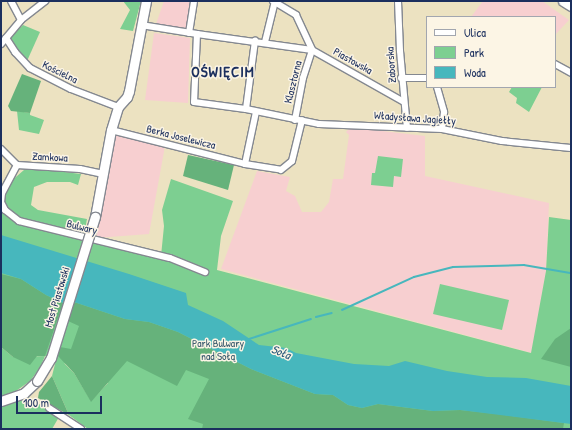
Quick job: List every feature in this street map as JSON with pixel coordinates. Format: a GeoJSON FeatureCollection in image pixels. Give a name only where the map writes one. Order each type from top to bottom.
{"type":"FeatureCollection","features":[{"type":"Feature","properties":{"kind":"street"},"geometry":{"type":"LineString","coordinates":[[12,1],[21,20]]}},
{"type":"Feature","properties":{"kind":"street"},"geometry":{"type":"LineString","coordinates":[[1,44],[21,20],[46,1]]}},
{"type":"Feature","properties":{"kind":"street","name":"Most Piastowski"},"geometry":{"type":"LineString","coordinates":[[3,402],[24,393],[37,381],[51,358],[95,217],[111,130],[118,107],[127,97],[129,91],[146,1]]}},
{"type":"Feature","properties":{"kind":"street"},"geometry":{"type":"LineString","coordinates":[[189,33],[194,1]]}},
{"type":"Feature","properties":{"kind":"street","name":"Zaborska"},"geometry":{"type":"LineString","coordinates":[[398,1],[401,78],[407,128]]}},
{"type":"Feature","properties":{"kind":"street"},"geometry":{"type":"LineString","coordinates":[[564,1],[571,6]]}},
{"type":"Feature","properties":{"kind":"street"},"geometry":{"type":"LineString","coordinates":[[265,42],[274,2],[296,16],[312,50]]}},
{"type":"Feature","properties":{"kind":"street","name":"Piastowska"},"geometry":{"type":"LineString","coordinates":[[141,25],[312,50],[404,102]]}},
{"type":"Feature","properties":{"kind":"street","name":"Władysława Jagiełły"},"geometry":{"type":"LineString","coordinates":[[198,34],[194,102],[246,109],[318,124],[362,124],[442,129],[502,141],[571,148]]}},
{"type":"Feature","properties":{"kind":"street","name":"Kościelna"},"geometry":{"type":"LineString","coordinates":[[6,38],[15,52],[30,68],[71,89],[118,107]]}},
{"type":"Feature","properties":{"kind":"street"},"geometry":{"type":"LineString","coordinates":[[246,109],[255,41]]}},
{"type":"Feature","properties":{"kind":"street","name":"Klasztorna"},"geometry":{"type":"LineString","coordinates":[[295,120],[303,78],[312,50]]}},
{"type":"Feature","properties":{"kind":"street"},"geometry":{"type":"LineString","coordinates":[[556,65],[571,73]]}},
{"type":"Feature","properties":{"kind":"street"},"geometry":{"type":"LineString","coordinates":[[401,78],[426,78]]}},
{"type":"Feature","properties":{"kind":"street"},"geometry":{"type":"LineString","coordinates":[[437,88],[444,112],[442,129]]}},
{"type":"Feature","properties":{"kind":"street"},"geometry":{"type":"LineString","coordinates":[[246,164],[256,112]]}},
{"type":"Feature","properties":{"kind":"street","name":"Berka Joselewicza"},"geometry":{"type":"LineString","coordinates":[[111,130],[246,164],[284,170],[292,161],[302,120]]}},
{"type":"Feature","properties":{"kind":"street","name":"Zamkowa"},"geometry":{"type":"LineString","coordinates":[[1,150],[17,165],[80,169],[104,174]]}},
{"type":"Feature","properties":{"kind":"street","name":"Bulwary"},"geometry":{"type":"LineString","coordinates":[[17,165],[2,193],[1,202],[5,210],[19,221],[170,258],[205,272]]}},
{"type":"Feature","properties":{"kind":"street"},"geometry":{"type":"LineString","coordinates":[[49,408],[81,429]]}},
{"type":"Feature","properties":{"kind":"shaded area"},"geometry":{"type":"Polygon","coordinates":[[[164,1],[192,1],[187,29],[156,24],[164,1]]]}},
{"type":"Feature","properties":{"kind":"shaded area"},"geometry":{"type":"Polygon","coordinates":[[[483,1],[542,1],[569,20],[556,34],[556,16],[472,16],[483,1]]]}},
{"type":"Feature","properties":{"kind":"shaded area"},"geometry":{"type":"Polygon","coordinates":[[[154,33],[190,38],[188,103],[145,100],[154,33]]]}},
{"type":"Feature","properties":{"kind":"shaded area"},"geometry":{"type":"Polygon","coordinates":[[[354,124],[357,128],[425,136],[425,176],[549,203],[546,271],[532,353],[221,269],[257,171],[290,177],[286,191],[295,196],[302,212],[321,212],[329,202],[333,179],[343,179],[349,135],[346,132],[354,124]]]}},
{"type":"Feature","properties":{"kind":"shaded area"},"geometry":{"type":"Polygon","coordinates":[[[117,133],[165,146],[149,234],[96,238],[115,136],[117,133]]]}},
{"type":"Feature","properties":{"kind":"green space"},"geometry":{"type":"Polygon","coordinates":[[[123,1],[141,1],[133,31],[120,29],[130,10],[123,1]]]}},
{"type":"Feature","properties":{"kind":"green space"},"geometry":{"type":"Polygon","coordinates":[[[23,25],[40,32],[27,61],[20,54],[10,37],[23,25]]]}},
{"type":"Feature","properties":{"kind":"green space"},"geometry":{"type":"Polygon","coordinates":[[[22,74],[41,81],[30,113],[11,111],[8,106],[22,74]]]}},
{"type":"Feature","properties":{"kind":"green space"},"geometry":{"type":"Polygon","coordinates":[[[511,88],[541,88],[529,112],[516,103],[517,98],[509,92],[511,88]]]}},
{"type":"Feature","properties":{"kind":"green space"},"geometry":{"type":"Polygon","coordinates":[[[17,111],[30,113],[30,115],[44,120],[39,134],[19,130],[17,111]]]}},
{"type":"Feature","properties":{"kind":"green space"},"geometry":{"type":"Polygon","coordinates":[[[188,155],[234,165],[228,190],[183,176],[188,155]]]}},
{"type":"Feature","properties":{"kind":"green space"},"geometry":{"type":"Polygon","coordinates":[[[378,156],[403,159],[401,177],[394,176],[393,187],[371,185],[372,173],[375,173],[378,156]]]}},
{"type":"Feature","properties":{"kind":"green space"},"geometry":{"type":"Polygon","coordinates":[[[31,168],[81,174],[78,185],[70,182],[47,182],[34,187],[31,205],[38,210],[87,219],[84,235],[19,218],[8,209],[4,202],[4,195],[10,182],[24,170],[31,168]]]}},
{"type":"Feature","properties":{"kind":"green space","name":"Park Bulwary nad Sołą"},"geometry":{"type":"Polygon","coordinates":[[[171,179],[233,201],[221,236],[217,270],[531,353],[546,271],[549,217],[571,220],[571,429],[88,429],[69,415],[52,376],[56,360],[1,340],[1,211],[17,223],[159,259],[161,256],[164,226],[162,210],[171,179]],[[64,363],[74,373],[91,401],[108,383],[64,363]]]}},
{"type":"Feature","properties":{"kind":"green space"},"geometry":{"type":"Polygon","coordinates":[[[1,274],[21,279],[46,295],[63,303],[45,356],[37,356],[30,365],[13,357],[1,347],[1,274]]]}},
{"type":"Feature","properties":{"kind":"green space"},"geometry":{"type":"Polygon","coordinates":[[[440,284],[509,300],[502,330],[433,314],[440,284]]]}},
{"type":"Feature","properties":{"kind":"green space"},"geometry":{"type":"Polygon","coordinates":[[[74,302],[125,319],[149,322],[178,332],[251,369],[315,394],[333,395],[348,405],[362,408],[378,404],[433,411],[460,410],[497,414],[564,423],[563,429],[202,429],[203,424],[188,419],[209,379],[186,370],[177,386],[127,361],[91,402],[74,373],[58,356],[60,347],[71,349],[79,326],[68,321],[74,302]]]}},
{"type":"Feature","properties":{"kind":"green space"},"geometry":{"type":"Polygon","coordinates":[[[571,328],[571,367],[541,359],[555,339],[571,328]]]}},
{"type":"Feature","properties":{"kind":"green space"},"geometry":{"type":"Polygon","coordinates":[[[1,347],[13,357],[45,356],[40,368],[30,381],[16,391],[1,396],[1,347]]]}},
{"type":"Feature","properties":{"kind":"green space"},"geometry":{"type":"Polygon","coordinates":[[[52,376],[69,415],[38,398],[39,392],[52,376]]]}},
{"type":"Feature","properties":{"kind":"green space"},"geometry":{"type":"Polygon","coordinates":[[[27,396],[59,417],[52,429],[1,429],[1,407],[27,396]]]}},
{"type":"Feature","properties":{"kind":"water","name":"Soła"},"geometry":{"type":"Polygon","coordinates":[[[1,235],[186,293],[188,305],[223,321],[259,345],[286,348],[296,353],[354,364],[389,366],[405,361],[447,371],[487,377],[526,378],[571,386],[571,424],[460,410],[433,411],[378,404],[362,408],[348,405],[333,395],[315,394],[251,369],[178,332],[149,322],[125,319],[74,302],[63,303],[46,295],[21,279],[1,273],[1,235]]]}},
{"type":"Feature","properties":{"kind":"waterway"},"geometry":{"type":"LineString","coordinates":[[342,310],[414,277],[453,267],[524,265],[571,273]]}},
{"type":"Feature","properties":{"kind":"waterway"},"geometry":{"type":"LineString","coordinates":[[316,317],[332,313]]}},
{"type":"Feature","properties":{"kind":"waterway"},"geometry":{"type":"LineString","coordinates":[[246,340],[311,319]]}},
{"type":"Feature","properties":{"kind":"district","name":"OŚWIĘCIM"},"geometry":{"type":"Point","coordinates":[223,72]}}]}
